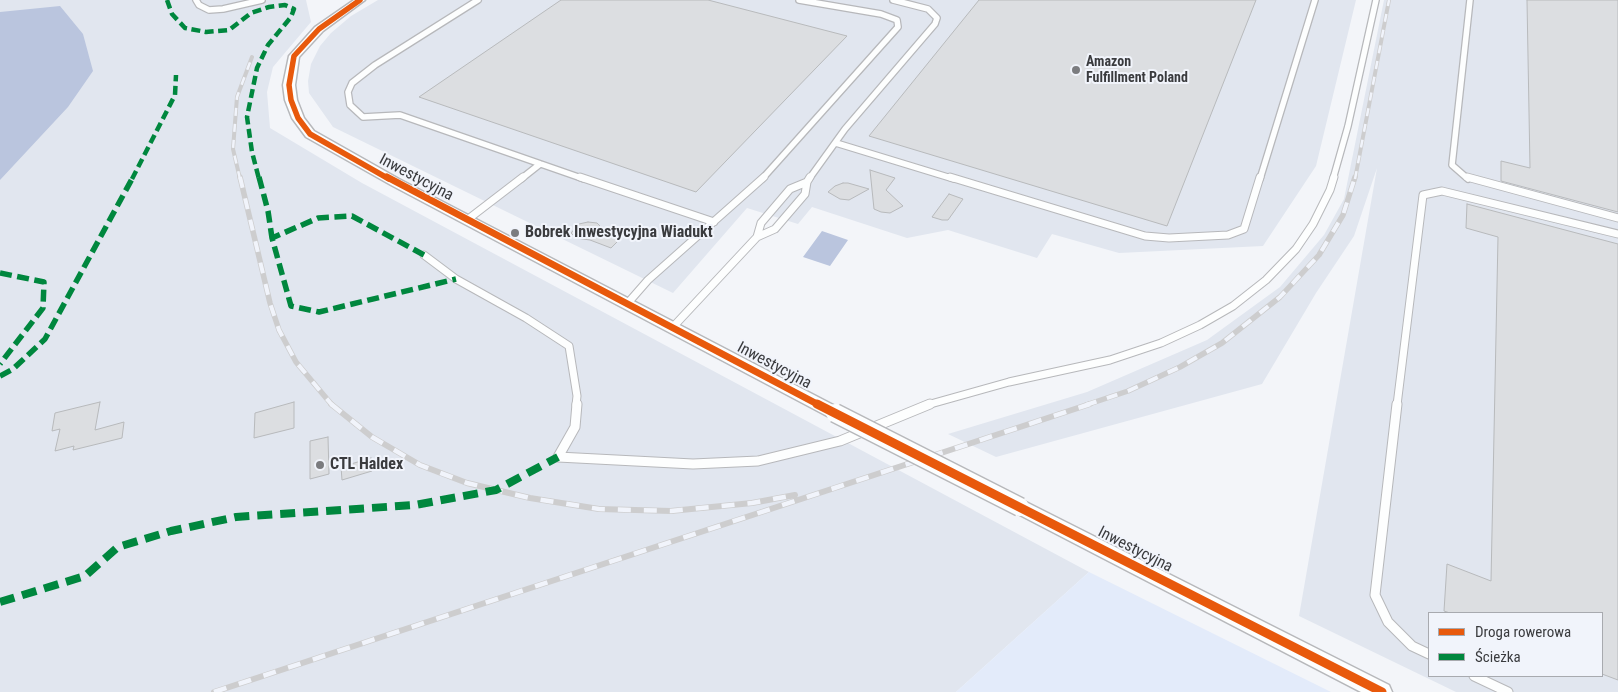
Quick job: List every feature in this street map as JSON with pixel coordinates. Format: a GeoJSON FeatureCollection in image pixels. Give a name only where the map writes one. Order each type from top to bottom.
{"type":"FeatureCollection","features":[{"type":"Feature","properties":{"kind":"street","name":"Inwestycyjna"},"geometry":{"type":"LineString","coordinates":[[360,0],[319,29],[294,56],[289,85],[291,100],[298,118],[310,134],[355,161],[835,413],[1382,692]]}},
{"type":"Feature","properties":{"kind":"lane"},"geometry":{"type":"LineString","coordinates":[[196,0],[198,5],[209,10],[223,9],[262,0]]}},
{"type":"Feature","properties":{"kind":"lane"},"geometry":{"type":"LineString","coordinates":[[478,0],[375,65],[352,83],[348,92],[350,105],[363,116],[400,115],[714,222]]}},
{"type":"Feature","properties":{"kind":"lane"},"geometry":{"type":"LineString","coordinates":[[627,304],[648,280],[763,178],[898,27],[897,20],[881,14],[798,0]]}},
{"type":"Feature","properties":{"kind":"lane"},"geometry":{"type":"LineString","coordinates":[[672,328],[758,237],[775,229],[783,220],[805,194],[807,182],[845,129],[935,24],[937,18],[928,9],[893,0]]}},
{"type":"Feature","properties":{"kind":"lane"},"geometry":{"type":"LineString","coordinates":[[836,143],[1146,236],[1169,238],[1228,234],[1244,229],[1316,0]]}},
{"type":"Feature","properties":{"kind":"lane"},"geometry":{"type":"LineString","coordinates":[[424,254],[456,279],[526,318],[568,346],[577,396],[575,427],[558,457],[694,464],[758,461],[832,443],[931,403],[1009,382],[1110,360],[1161,343],[1200,325],[1266,280],[1296,249],[1313,224],[1330,190],[1348,126],[1376,0]]}},
{"type":"Feature","properties":{"kind":"lane"},"geometry":{"type":"LineString","coordinates":[[1470,0],[1452,165],[1469,179],[1618,218]]}},
{"type":"Feature","properties":{"kind":"lane"},"geometry":{"type":"LineString","coordinates":[[467,220],[540,164]]}},
{"type":"Feature","properties":{"kind":"lane"},"geometry":{"type":"LineString","coordinates":[[758,237],[761,224],[790,189],[807,182]]}},
{"type":"Feature","properties":{"kind":"lane"},"geometry":{"type":"LineString","coordinates":[[1428,654],[1412,646],[1388,622],[1375,594],[1418,216],[1423,195],[1442,191],[1618,234]]}},
{"type":"Feature","properties":{"kind":"lane"},"geometry":{"type":"LineString","coordinates":[[1476,677],[1508,692]]}},
{"type":"Feature","properties":{"kind":"shaded area"},"geometry":{"type":"Polygon","coordinates":[[[0,0],[306,0],[311,22],[273,67],[267,92],[270,128],[362,183],[1089,572],[956,692],[0,692],[0,0]]]}},
{"type":"Feature","properties":{"kind":"shaded area"},"geometry":{"type":"Polygon","coordinates":[[[378,0],[1356,0],[1316,166],[1263,246],[1119,253],[1052,234],[1037,258],[948,230],[907,238],[812,207],[798,224],[747,208],[673,293],[333,127],[309,93],[308,81],[311,64],[320,46],[331,33],[351,16],[378,0]]]}},
{"type":"Feature","properties":{"kind":"shaded area"},"geometry":{"type":"Polygon","coordinates":[[[1384,0],[1618,0],[1618,692],[1456,692],[1299,616],[1377,168],[1354,236],[1316,293],[1262,384],[996,457],[948,434],[1087,392],[1207,340],[1280,287],[1324,235],[1344,199],[1384,0]]]}},
{"type":"Feature","properties":{"kind":"shaded area"},"geometry":{"type":"Polygon","coordinates":[[[1089,572],[1331,692],[956,692],[1089,572]]]}},
{"type":"Feature","properties":{"kind":"water"},"geometry":{"type":"Polygon","coordinates":[[[60,6],[83,34],[93,71],[68,107],[0,180],[0,12],[60,6]]]}},
{"type":"Feature","properties":{"kind":"water"},"geometry":{"type":"Polygon","coordinates":[[[822,231],[848,240],[830,266],[803,257],[822,231]]]}},
{"type":"Feature","properties":{"kind":"building"},"geometry":{"type":"Polygon","coordinates":[[[561,0],[708,0],[847,36],[696,192],[419,97],[561,0]]]}},
{"type":"Feature","properties":{"kind":"building","name":"Amazon Fulfillment Poland"},"geometry":{"type":"Polygon","coordinates":[[[979,0],[1256,0],[1167,226],[869,136],[979,0]]]}},
{"type":"Feature","properties":{"kind":"building"},"geometry":{"type":"Polygon","coordinates":[[[1527,0],[1618,0],[1618,212],[1501,181],[1501,161],[1530,168],[1527,0]]]}},
{"type":"Feature","properties":{"kind":"building"},"geometry":{"type":"Polygon","coordinates":[[[870,170],[895,178],[886,190],[903,206],[890,213],[874,209],[870,170]]]}},
{"type":"Feature","properties":{"kind":"building"},"geometry":{"type":"Polygon","coordinates":[[[843,183],[869,189],[849,200],[840,199],[828,192],[835,186],[843,183]]]}},
{"type":"Feature","properties":{"kind":"building"},"geometry":{"type":"Polygon","coordinates":[[[949,194],[963,199],[948,220],[932,217],[949,194]]]}},
{"type":"Feature","properties":{"kind":"building"},"geometry":{"type":"Polygon","coordinates":[[[1467,204],[1618,244],[1618,680],[1603,674],[1603,612],[1444,611],[1447,564],[1491,581],[1498,237],[1466,228],[1467,204]]]}},
{"type":"Feature","properties":{"kind":"building"},"geometry":{"type":"Polygon","coordinates":[[[597,223],[601,227],[624,235],[611,248],[590,240],[576,238],[571,233],[579,224],[597,223]]]}},
{"type":"Feature","properties":{"kind":"building"},"geometry":{"type":"Polygon","coordinates":[[[100,402],[95,430],[124,422],[122,438],[73,450],[74,446],[55,451],[60,429],[52,431],[55,413],[100,402]]]}},
{"type":"Feature","properties":{"kind":"building"},"geometry":{"type":"Polygon","coordinates":[[[294,402],[294,428],[254,438],[255,413],[294,402]]]}},
{"type":"Feature","properties":{"kind":"building"},"geometry":{"type":"Polygon","coordinates":[[[328,437],[329,474],[310,479],[310,441],[328,437]]]}},
{"type":"Feature","properties":{"kind":"building"},"geometry":{"type":"Polygon","coordinates":[[[371,458],[372,471],[342,480],[341,467],[371,458]]]}},
{"type":"Feature","properties":{"kind":"railway"},"geometry":{"type":"LineString","coordinates":[[1355,179],[1389,0]]}},
{"type":"Feature","properties":{"kind":"railway"},"geometry":{"type":"LineString","coordinates":[[240,179],[233,149],[237,97],[252,57]]}},
{"type":"Feature","properties":{"kind":"railway"},"geometry":{"type":"LineString","coordinates":[[240,177],[270,303],[279,330],[296,362],[331,404]]}},
{"type":"Feature","properties":{"kind":"railway"},"geometry":{"type":"LineString","coordinates":[[1086,405],[1128,391],[1180,367],[1222,343],[1280,297],[1319,255],[1343,215],[1355,177]]}},
{"type":"Feature","properties":{"kind":"railway"},"geometry":{"type":"LineString","coordinates":[[331,404],[372,437],[420,465],[467,483],[530,498],[599,509],[671,511],[752,503],[795,495]]}},
{"type":"Feature","properties":{"kind":"railway"},"geometry":{"type":"LineString","coordinates":[[214,692],[1090,404]]}},
{"type":"Feature","properties":{"kind":"marked path"},"geometry":{"type":"LineString","coordinates":[[167,0],[172,14],[185,28],[206,32],[229,30],[251,13],[269,7],[285,5],[294,9],[291,17],[268,45],[257,68],[247,117],[252,152],[268,211],[272,238]]}},
{"type":"Feature","properties":{"kind":"marked path"},"geometry":{"type":"LineString","coordinates":[[0,376],[13,369],[45,339],[153,140],[175,95],[176,75]]}},
{"type":"Feature","properties":{"kind":"marked path"},"geometry":{"type":"LineString","coordinates":[[424,255],[352,216],[318,218],[272,238],[291,306],[319,312],[456,279]]}},
{"type":"Feature","properties":{"kind":"marked path"},"geometry":{"type":"LineString","coordinates":[[0,273],[44,282],[43,308],[0,364]]}},
{"type":"Feature","properties":{"kind":"marked path"},"geometry":{"type":"LineString","coordinates":[[0,602],[85,576],[118,547],[171,531],[236,517],[415,505],[496,490],[558,457]]}},
{"type":"Feature","properties":{"kind":"cycle path"},"geometry":{"type":"LineString","coordinates":[[360,0],[319,29],[294,56],[289,85],[291,100],[298,118],[310,134],[395,182],[835,413],[1382,692]]}},
{"type":"Feature","properties":{"kind":"place","name":"Amazon Fulfillment Poland"},"geometry":{"type":"Point","coordinates":[1076,70]}},
{"type":"Feature","properties":{"kind":"place","name":"Bobrek Inwestycyjna Wiadukt"},"geometry":{"type":"Point","coordinates":[515,233]}},
{"type":"Feature","properties":{"kind":"place","name":"CTL Haldex"},"geometry":{"type":"Point","coordinates":[320,465]}}]}
